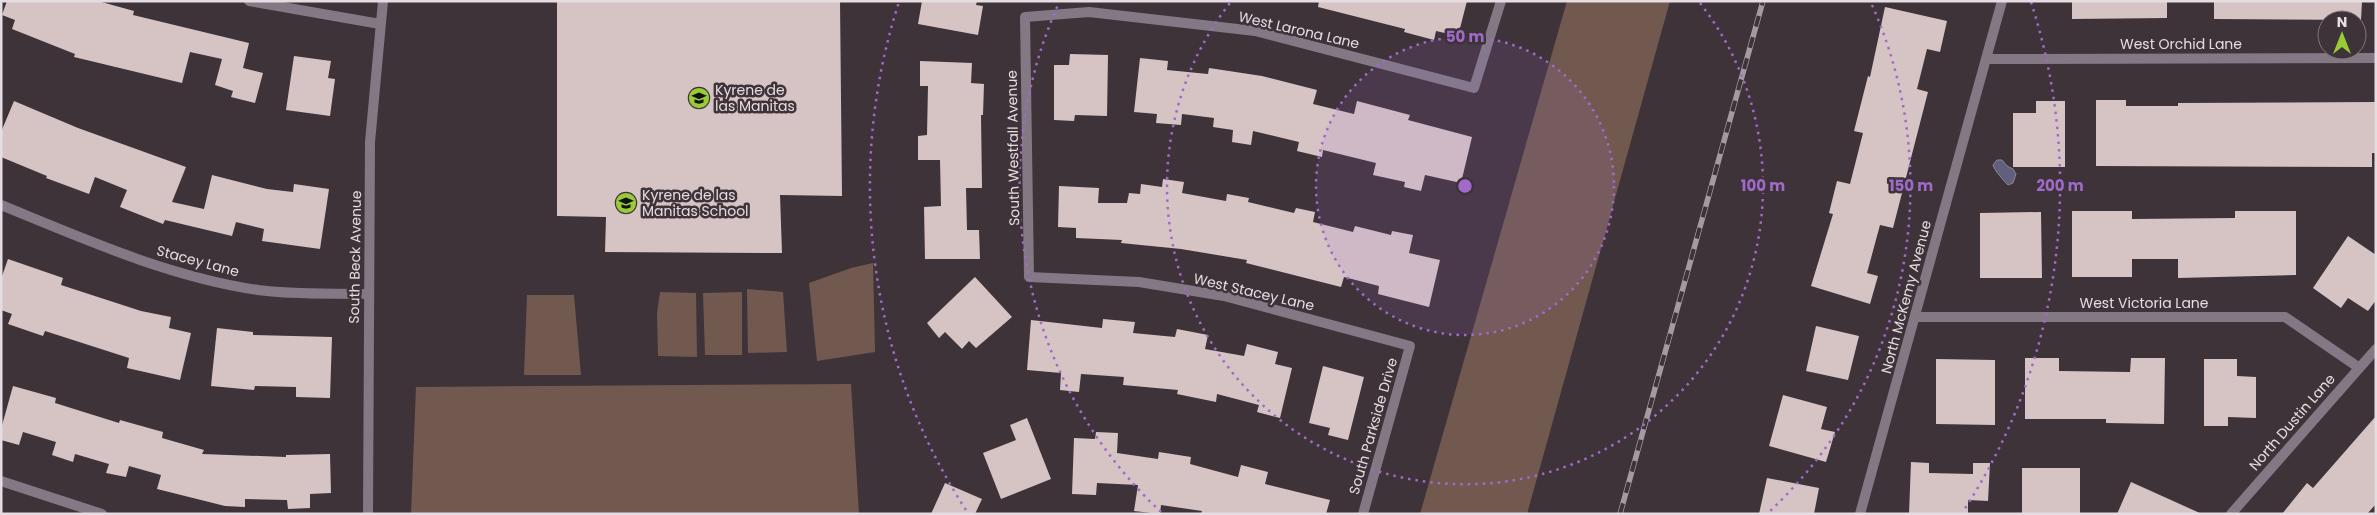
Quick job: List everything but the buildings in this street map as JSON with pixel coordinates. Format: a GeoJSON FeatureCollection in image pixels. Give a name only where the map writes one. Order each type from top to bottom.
{"type":"FeatureCollection","features":[{"type":"Feature","properties":{"kind":"street"},"geometry":{"type":"LineString","coordinates":[[249,1],[380,24]]}},
{"type":"Feature","properties":{"kind":"street","name":"South Beck Avenue"},"geometry":{"type":"LineString","coordinates":[[368,514],[370,142],[383,1]]}},
{"type":"Feature","properties":{"kind":"street","name":"West Larona Lane"},"geometry":{"type":"LineString","coordinates":[[1024,17],[1089,12],[1255,31],[1474,88],[1501,1]]}},
{"type":"Feature","properties":{"kind":"street","name":"North McKemy Avenue"},"geometry":{"type":"LineString","coordinates":[[1860,514],[2002,1]]}},
{"type":"Feature","properties":{"kind":"street","name":"South Westfall Avenue"},"geometry":{"type":"LineString","coordinates":[[1024,17],[1029,278]]}},
{"type":"Feature","properties":{"kind":"street","name":"West Orchid Lane"},"geometry":{"type":"LineString","coordinates":[[1986,59],[2376,58]]}},
{"type":"Feature","properties":{"kind":"street","name":"Stacey Lane"},"geometry":{"type":"LineString","coordinates":[[1,205],[89,241],[182,274],[258,290],[368,294]]}},
{"type":"Feature","properties":{"kind":"street","name":"West Stacey Lane"},"geometry":{"type":"LineString","coordinates":[[1029,278],[1139,282],[1224,296],[1410,346]]}},
{"type":"Feature","properties":{"kind":"street","name":"West Victoria Lane"},"geometry":{"type":"LineString","coordinates":[[1915,317],[2285,317],[2358,367]]}},
{"type":"Feature","properties":{"kind":"street","name":"South Parkside Drive"},"geometry":{"type":"LineString","coordinates":[[1363,514],[1410,346]]}},
{"type":"Feature","properties":{"kind":"street","name":"North Dustin Lane"},"geometry":{"type":"LineString","coordinates":[[2231,514],[2358,367],[2376,349]]}},
{"type":"Feature","properties":{"kind":"street"},"geometry":{"type":"LineString","coordinates":[[1,481],[102,514]]}},
{"type":"Feature","properties":{"kind":"shaded area"},"geometry":{"type":"Polygon","coordinates":[[[1567,1],[1670,1],[1527,514],[1420,514],[1567,1]]]}},
{"type":"Feature","properties":{"kind":"shaded area"},"geometry":{"type":"Polygon","coordinates":[[[1997,160],[2002,160],[2013,169],[2016,174],[2013,183],[2008,185],[1997,172],[1993,165],[1997,160]]]}},
{"type":"Feature","properties":{"kind":"shaded area"},"geometry":{"type":"Polygon","coordinates":[[[873,263],[875,352],[817,361],[809,283],[851,268],[873,263]]]}},
{"type":"Feature","properties":{"kind":"shaded area"},"geometry":{"type":"Polygon","coordinates":[[[747,289],[783,292],[787,352],[748,353],[747,289]]]}},
{"type":"Feature","properties":{"kind":"shaded area"},"geometry":{"type":"Polygon","coordinates":[[[660,292],[696,293],[697,357],[658,356],[657,313],[660,292]]]}},
{"type":"Feature","properties":{"kind":"shaded area"},"geometry":{"type":"Polygon","coordinates":[[[742,292],[742,355],[705,355],[703,293],[742,292]]]}},
{"type":"Feature","properties":{"kind":"shaded area"},"geometry":{"type":"Polygon","coordinates":[[[527,295],[574,295],[581,375],[524,375],[527,295]]]}},
{"type":"Feature","properties":{"kind":"shaded area"},"geometry":{"type":"Polygon","coordinates":[[[851,384],[859,514],[411,514],[416,387],[851,384]]]}},
{"type":"Feature","properties":{"kind":"railway"},"geometry":{"type":"LineString","coordinates":[[1620,514],[1763,1]]}},
{"type":"Feature","properties":{"kind":"place","name":"Kyrene de las Manitas"},"geometry":{"type":"Point","coordinates":[699,98]}},
{"type":"Feature","properties":{"kind":"place","name":"Kyrene de las Manitas School"},"geometry":{"type":"Point","coordinates":[626,203]}}]}
